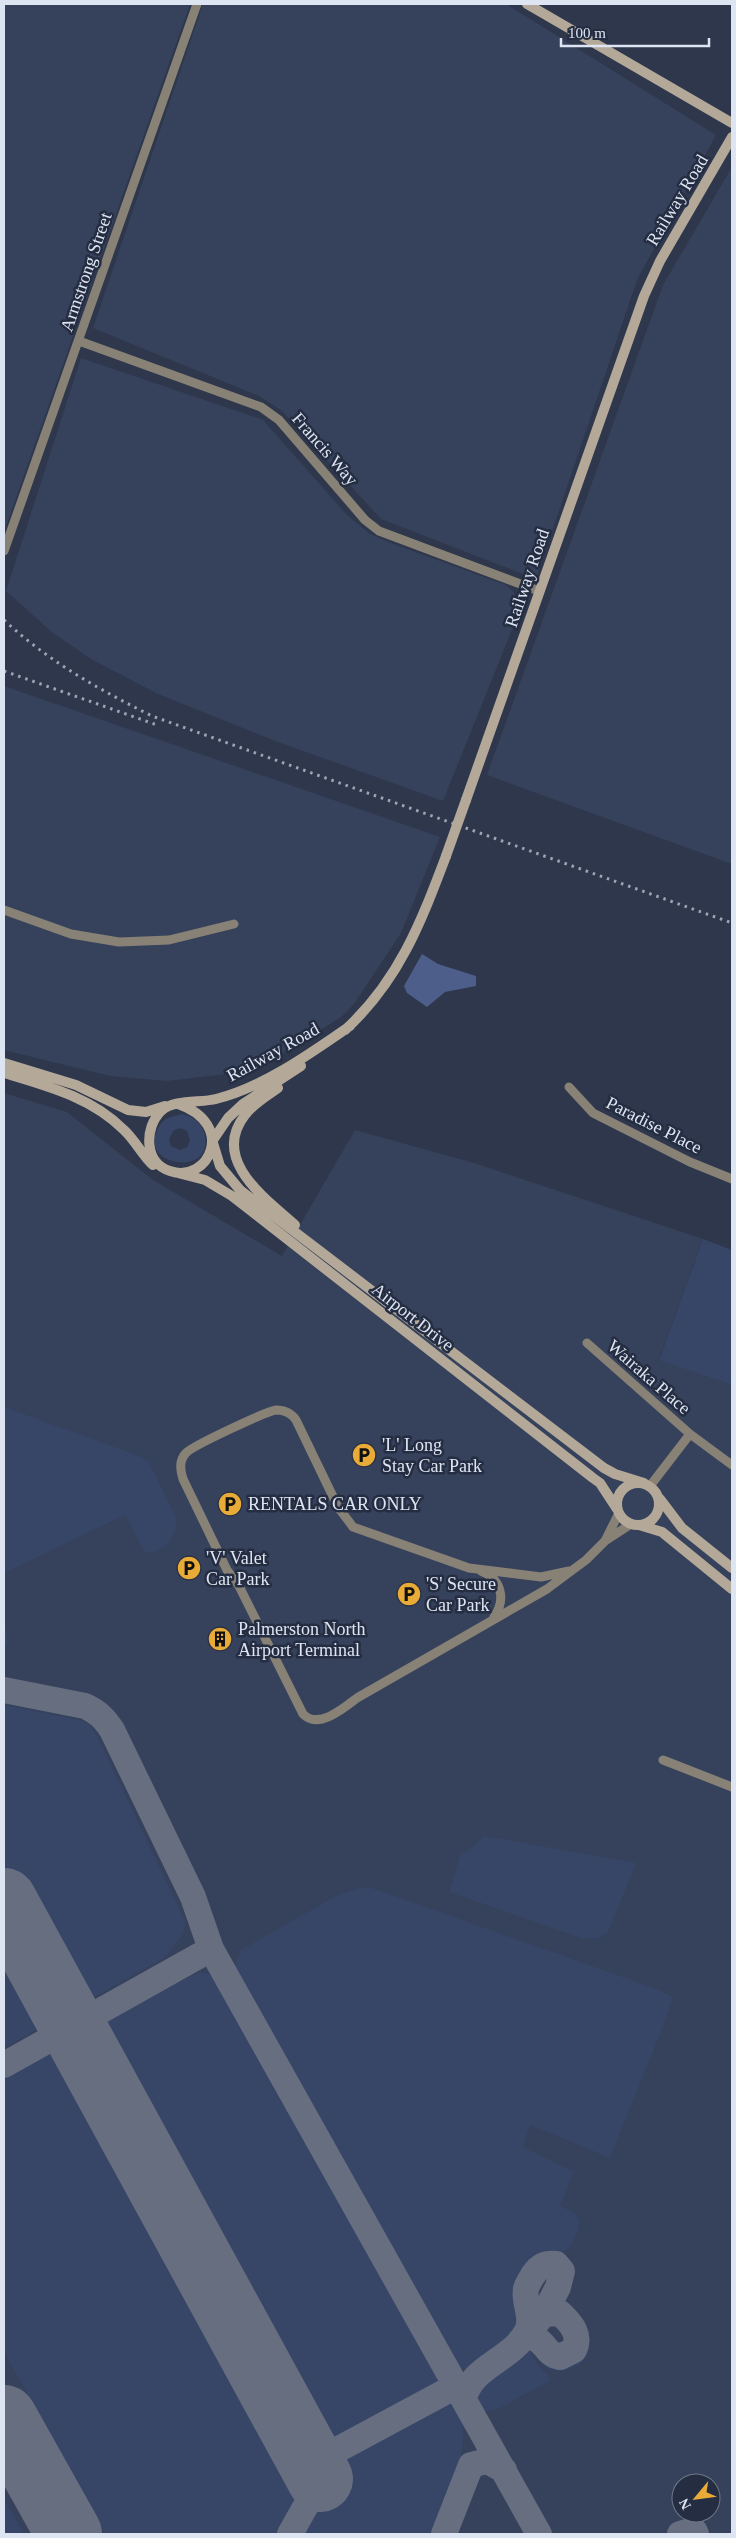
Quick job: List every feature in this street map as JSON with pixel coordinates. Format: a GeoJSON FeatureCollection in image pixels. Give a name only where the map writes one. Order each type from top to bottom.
{"type":"FeatureCollection","features":[{"type":"Feature","properties":{"kind":"main road"},"geometry":{"type":"LineString","coordinates":[[527,4],[732,123]]}},
{"type":"Feature","properties":{"kind":"main road","name":"Railway Road"},"geometry":{"type":"LineString","coordinates":[[213,1141],[228,1118],[243,1104],[319,1054],[350,1026],[381,992],[411,945],[446,856],[644,296],[660,261],[720,161],[732,137]]}},
{"type":"Feature","properties":{"kind":"main road"},"geometry":{"type":"LineString","coordinates":[[720,161],[732,156]]}},
{"type":"Feature","properties":{"kind":"main road","name":"Railway Road"},"geometry":{"type":"LineString","coordinates":[[4,1063],[76,1085],[128,1110],[146,1112],[175,1104],[215,1099],[244,1090],[294,1063],[350,1026]]}},
{"type":"Feature","properties":{"kind":"main road"},"geometry":{"type":"LineString","coordinates":[[319,1054],[244,1116],[237,1133],[235,1152],[238,1165],[249,1183],[334,1260]]}},
{"type":"Feature","properties":{"kind":"main road"},"geometry":{"type":"LineString","coordinates":[[4,1073],[74,1096],[96,1108],[123,1129],[151,1163],[171,1172],[184,1172],[203,1163],[209,1154],[213,1141],[203,1117],[194,1110],[175,1104],[161,1111],[149,1137],[148,1148],[152,1157],[159,1165],[171,1172]]}},
{"type":"Feature","properties":{"kind":"main road","name":"Airport Drive"},"geometry":{"type":"LineString","coordinates":[[213,1141],[220,1166],[232,1183],[604,1468],[650,1487]]}},
{"type":"Feature","properties":{"kind":"main road","name":"Airport Drive"},"geometry":{"type":"LineString","coordinates":[[171,1172],[205,1180],[232,1196],[600,1483],[618,1511]]}},
{"type":"Feature","properties":{"kind":"main road"},"geometry":{"type":"LineString","coordinates":[[732,1568],[674,1520],[650,1487],[636,1482],[623,1488],[619,1494],[618,1511],[634,1524],[662,1532],[732,1589]]}},
{"type":"Feature","properties":{"kind":"main road"},"geometry":{"type":"LineString","coordinates":[[634,1524],[650,1521],[658,1511],[659,1504],[650,1487]]}},
{"type":"Feature","properties":{"kind":"street","name":"Armstrong Street"},"geometry":{"type":"LineString","coordinates":[[4,551],[197,4]]}},
{"type":"Feature","properties":{"kind":"street","name":"Francis Way"},"geometry":{"type":"LineString","coordinates":[[79,341],[244,399],[261,407],[279,420],[365,520],[379,530],[539,591]]}},
{"type":"Feature","properties":{"kind":"street"},"geometry":{"type":"LineString","coordinates":[[4,910],[71,934],[119,942],[169,940],[234,924]]}},
{"type":"Feature","properties":{"kind":"street","name":"Paradise Place"},"geometry":{"type":"LineString","coordinates":[[569,1087],[592,1113],[690,1162],[732,1180]]}},
{"type":"Feature","properties":{"kind":"street","name":"Wairaka Place"},"geometry":{"type":"LineString","coordinates":[[587,1343],[690,1434],[732,1465]]}},
{"type":"Feature","properties":{"kind":"street"},"geometry":{"type":"LineString","coordinates":[[493,1618],[501,1600],[498,1585],[487,1574],[358,1529],[350,1524],[338,1508],[296,1420],[287,1412],[270,1412],[218,1434],[191,1448],[182,1459],[180,1468],[183,1479],[223,1562],[239,1586],[303,1714],[308,1719],[320,1720],[345,1707],[357,1698],[480,1628],[493,1618],[547,1589],[591,1556],[605,1541],[634,1524]]}},
{"type":"Feature","properties":{"kind":"street","name":"Wairaka Place"},"geometry":{"type":"LineString","coordinates":[[650,1487],[690,1434]]}},
{"type":"Feature","properties":{"kind":"street"},"geometry":{"type":"LineString","coordinates":[[605,1541],[618,1511]]}},
{"type":"Feature","properties":{"kind":"street"},"geometry":{"type":"LineString","coordinates":[[469,1568],[541,1577],[569,1572]]}},
{"type":"Feature","properties":{"kind":"street"},"geometry":{"type":"LineString","coordinates":[[663,1760],[732,1787]]}},
{"type":"Feature","properties":{"kind":"shaded area"},"geometry":{"type":"Polygon","coordinates":[[[4,4],[190,4],[4,532],[4,4]]]}},
{"type":"Feature","properties":{"kind":"shaded area"},"geometry":{"type":"Polygon","coordinates":[[[203,4],[506,4],[716,135],[637,280],[536,579],[381,519],[281,410],[259,396],[93,328],[203,4]]]}},
{"type":"Feature","properties":{"kind":"shaded area"},"geometry":{"type":"Polygon","coordinates":[[[732,167],[732,864],[487,775],[663,285],[732,167]]]}},
{"type":"Feature","properties":{"kind":"shaded area"},"geometry":{"type":"Polygon","coordinates":[[[81,358],[263,420],[347,515],[370,534],[506,585],[515,594],[519,605],[513,627],[443,801],[278,742],[158,694],[91,659],[53,633],[6,591],[81,358]]]}},
{"type":"Feature","properties":{"kind":"shaded area"},"geometry":{"type":"Polygon","coordinates":[[[4,686],[440,837],[401,933],[354,1004],[341,1017],[284,1053],[235,1073],[167,1081],[110,1076],[4,1050],[4,686]]]}},
{"type":"Feature","properties":{"kind":"shaded area"},"geometry":{"type":"Polygon","coordinates":[[[422,954],[438,964],[476,976],[476,986],[445,992],[427,1007],[407,993],[404,986],[422,954]]]}},
{"type":"Feature","properties":{"kind":"shaded area"},"geometry":{"type":"Polygon","coordinates":[[[4,1093],[67,1112],[153,1180],[282,1256],[355,1130],[474,1163],[703,1239],[659,1359],[732,1385],[732,2534],[4,2534],[4,1093]]]}},
{"type":"Feature","properties":{"kind":"shaded area"},"geometry":{"type":"Polygon","coordinates":[[[181,1114],[189,1116],[198,1122],[204,1132],[205,1148],[198,1158],[187,1162],[174,1162],[163,1157],[155,1147],[155,1135],[165,1119],[181,1114]],[[181,1128],[174,1130],[169,1139],[171,1146],[180,1150],[187,1147],[190,1141],[187,1131],[181,1128]]]}},
{"type":"Feature","properties":{"kind":"shaded area"},"geometry":{"type":"Polygon","coordinates":[[[703,1239],[732,1250],[732,1385],[659,1360],[703,1239]]]}},
{"type":"Feature","properties":{"kind":"shaded area"},"geometry":{"type":"Polygon","coordinates":[[[4,1407],[142,1457],[149,1462],[176,1518],[175,1530],[171,1540],[152,1553],[144,1551],[125,1515],[4,1573],[4,1407]]]}},
{"type":"Feature","properties":{"kind":"shaded area"},"geometry":{"type":"Polygon","coordinates":[[[4,1618],[8,1642],[4,1651],[4,1618]]]}},
{"type":"Feature","properties":{"kind":"shaded area"},"geometry":{"type":"Polygon","coordinates":[[[4,1705],[83,1721],[90,1725],[101,1744],[186,1923],[182,1936],[164,1958],[4,2048],[4,1705]]]}},
{"type":"Feature","properties":{"kind":"shaded area"},"geometry":{"type":"Polygon","coordinates":[[[484,1836],[636,1863],[608,1932],[599,1938],[584,1939],[449,1892],[461,1853],[467,1852],[484,1836]]]}},
{"type":"Feature","properties":{"kind":"shaded area"},"geometry":{"type":"Polygon","coordinates":[[[360,1888],[372,1888],[654,1988],[673,1997],[610,2158],[530,2125],[523,2147],[574,2172],[560,2206],[574,2212],[580,2222],[575,2238],[569,2247],[562,2252],[540,2256],[533,2259],[525,2267],[523,2266],[518,2274],[515,2287],[517,2302],[523,2317],[521,2329],[517,2336],[495,2358],[474,2370],[461,2368],[451,2360],[236,1977],[240,1974],[235,1965],[241,1950],[338,1895],[360,1888]]]}},
{"type":"Feature","properties":{"kind":"shaded area"},"geometry":{"type":"Polygon","coordinates":[[[200,1972],[216,1977],[222,1984],[460,2410],[463,2426],[461,2458],[452,2488],[434,2534],[105,2534],[4,2352],[4,2079],[168,1987],[200,1972]]]}},
{"type":"Feature","properties":{"kind":"shaded area"},"geometry":{"type":"Polygon","coordinates":[[[523,2347],[530,2347],[531,2354],[550,2381],[496,2410],[486,2411],[478,2408],[475,2402],[477,2386],[523,2347]]]}},
{"type":"Feature","properties":{"kind":"shaded area"},"geometry":{"type":"Polygon","coordinates":[[[537,2347],[551,2362],[569,2361],[579,2353],[584,2360],[570,2369],[554,2370],[542,2363],[538,2356],[537,2347]]]}},
{"type":"Feature","properties":{"kind":"shaded area"},"geometry":{"type":"Polygon","coordinates":[[[4,2499],[24,2534],[4,2534],[4,2499]]]}},
{"type":"Feature","properties":{"kind":"taxiway"},"geometry":{"type":"LineString","coordinates":[[4,1690],[85,1706],[100,1716],[112,1730],[193,1897],[211,1949],[539,2534]]}},
{"type":"Feature","properties":{"kind":"taxiway"},"geometry":{"type":"LineString","coordinates":[[4,2065],[211,1949]]}},
{"type":"Feature","properties":{"kind":"taxiway"},"geometry":{"type":"LineString","coordinates":[[464,2400],[474,2379],[512,2349],[527,2331],[529,2326],[525,2294],[527,2285],[540,2267],[556,2264],[562,2271],[558,2287],[544,2314]]}},
{"type":"Feature","properties":{"kind":"taxiway"},"geometry":{"type":"LineString","coordinates":[[560,2313],[572,2326],[576,2335],[574,2350],[560,2357],[550,2352],[537,2339],[524,2337],[544,2314],[560,2313]]}},
{"type":"Feature","properties":{"kind":"taxiway"},"geometry":{"type":"LineString","coordinates":[[290,2534],[337,2450],[456,2386]]}},
{"type":"Feature","properties":{"kind":"taxiway"},"geometry":{"type":"LineString","coordinates":[[444,2534],[471,2465],[487,2461],[504,2470]]}},
{"type":"Feature","properties":{"kind":"taxiway"},"geometry":{"type":"LineString","coordinates":[[680,2534],[694,2530],[696,2534]]}},
{"type":"Feature","properties":{"kind":"runway"},"geometry":{"type":"LineString","coordinates":[[4,1901],[320,2479]]}},
{"type":"Feature","properties":{"kind":"runway"},"geometry":{"type":"LineString","coordinates":[[4,2418],[69,2534]]}},
{"type":"Feature","properties":{"kind":"railway"},"geometry":{"type":"LineString","coordinates":[[4,620],[38,648],[74,673],[152,716],[732,923]]}},
{"type":"Feature","properties":{"kind":"railway"},"geometry":{"type":"LineString","coordinates":[[4,671],[157,725]]}},
{"type":"Feature","properties":{"kind":"place","name":"'L' Long Stay Car Park"},"geometry":{"type":"Point","coordinates":[364,1455]}},
{"type":"Feature","properties":{"kind":"place","name":"RENTALS CAR ONLY"},"geometry":{"type":"Point","coordinates":[230,1504]}},
{"type":"Feature","properties":{"kind":"place","name":"'V' Valet Car Park"},"geometry":{"type":"Point","coordinates":[189,1568]}},
{"type":"Feature","properties":{"kind":"place","name":"'S' Secure Car Park"},"geometry":{"type":"Point","coordinates":[409,1594]}},
{"type":"Feature","properties":{"kind":"place","name":"Palmerston North Airport Terminal"},"geometry":{"type":"Point","coordinates":[220,1639]}}]}
